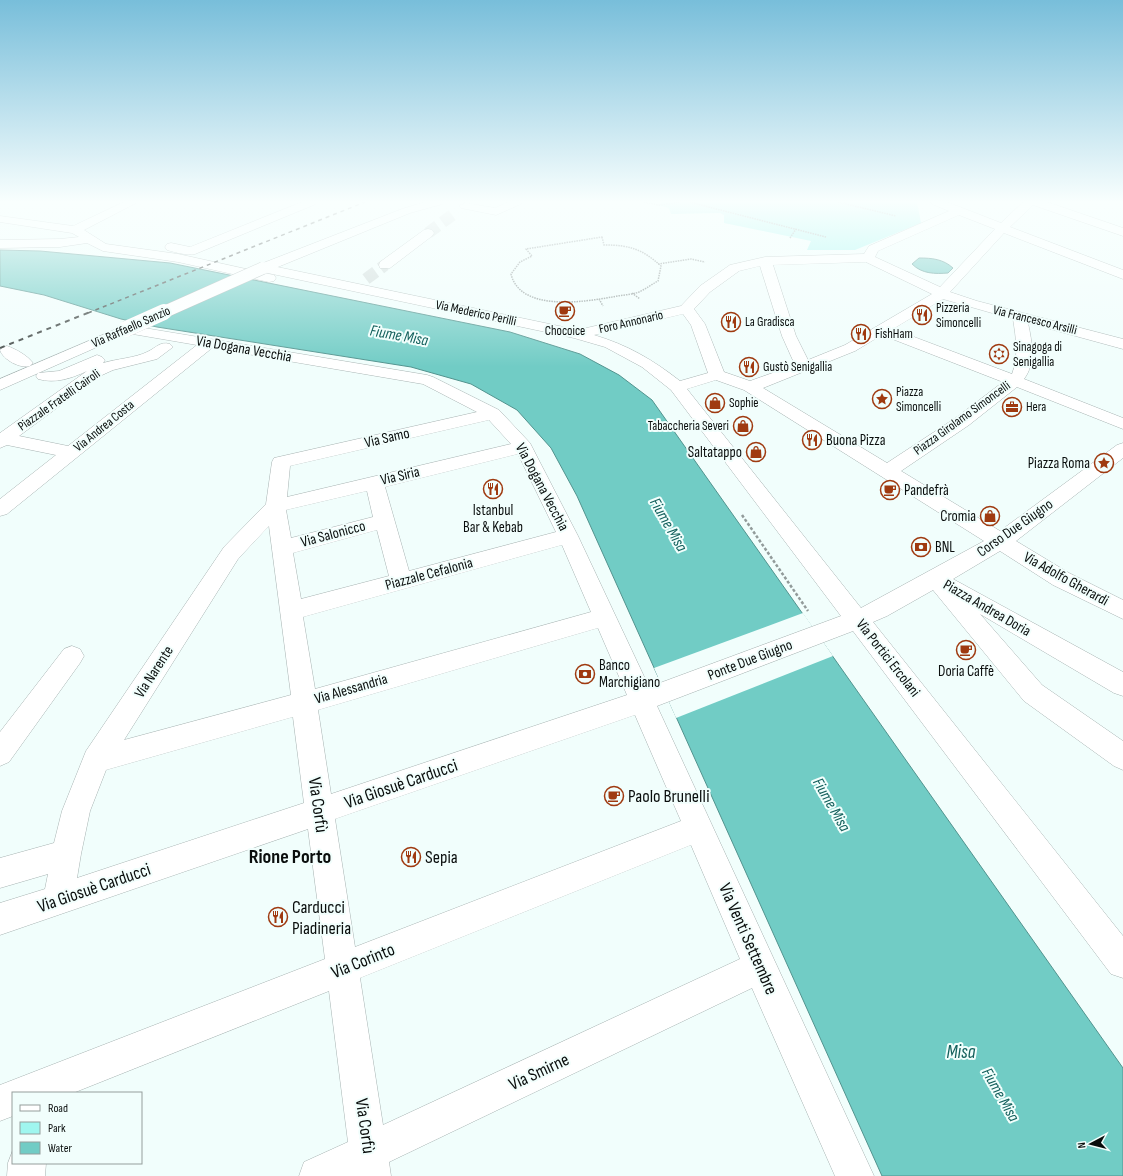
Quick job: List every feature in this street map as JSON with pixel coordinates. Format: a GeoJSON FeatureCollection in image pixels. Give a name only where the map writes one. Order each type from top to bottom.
{"type":"FeatureCollection","features":[{"type":"Feature","properties":{"kind":"street"},"geometry":{"type":"LineString","coordinates":[[170,257],[343,294],[367,297],[392,296]]}},
{"type":"Feature","properties":{"kind":"street","name":"Via Raffaello Sanzio"},"geometry":{"type":"LineString","coordinates":[[0,385],[290,257]]}},
{"type":"Feature","properties":{"kind":"street"},"geometry":{"type":"LineString","coordinates":[[385,265],[396,257]]}},
{"type":"Feature","properties":{"kind":"street"},"geometry":{"type":"LineString","coordinates":[[717,375],[698,324],[686,309],[705,289],[734,268],[765,261],[818,257]]}},
{"type":"Feature","properties":{"kind":"street","name":"Via Francesco Arsilli"},"geometry":{"type":"LineString","coordinates":[[874,257],[942,295],[1123,344]]}},
{"type":"Feature","properties":{"kind":"street"},"geometry":{"type":"LineString","coordinates":[[750,387],[850,348],[882,330],[942,295],[976,257]]}},
{"type":"Feature","properties":{"kind":"street"},"geometry":{"type":"LineString","coordinates":[[1083,257],[1123,274]]}},
{"type":"Feature","properties":{"kind":"street"},"geometry":{"type":"LineString","coordinates":[[765,261],[789,336],[804,367]]}},
{"type":"Feature","properties":{"kind":"street","name":"Via Mederico Perilli"},"geometry":{"type":"LineString","coordinates":[[263,268],[577,334],[610,344],[648,364],[677,387]]}},
{"type":"Feature","properties":{"kind":"street","name":"Foro Annonario"},"geometry":{"type":"LineString","coordinates":[[577,334],[686,309]]}},
{"type":"Feature","properties":{"kind":"street"},"geometry":{"type":"LineString","coordinates":[[1020,316],[1025,348],[1020,376],[1014,381],[1123,424]]}},
{"type":"Feature","properties":{"kind":"street","name":"Via Dogana Vecchia"},"geometry":{"type":"LineString","coordinates":[[126,329],[426,380],[493,414],[524,447],[568,536],[605,617],[654,697]]}},
{"type":"Feature","properties":{"kind":"street","name":"Piazza Girolamo Simoncelli"},"geometry":{"type":"LineString","coordinates":[[882,330],[1014,381]]}},
{"type":"Feature","properties":{"kind":"street","name":"Via Dogana Vecchia"},"geometry":{"type":"LineString","coordinates":[[44,376],[52,378],[60,376],[96,361],[126,351],[147,347],[165,347],[176,345],[188,340]]}},
{"type":"Feature","properties":{"kind":"street","name":"Via Andrea Costa"},"geometry":{"type":"LineString","coordinates":[[0,509],[209,343]]}},
{"type":"Feature","properties":{"kind":"street","name":"Piazzale Fratelli Cairoli"},"geometry":{"type":"LineString","coordinates":[[2,440],[94,374],[108,366],[152,356],[165,347]]}},
{"type":"Feature","properties":{"kind":"street"},"geometry":{"type":"LineString","coordinates":[[7,351],[25,363]]}},
{"type":"Feature","properties":{"kind":"street"},"geometry":{"type":"LineString","coordinates":[[677,387],[717,375],[750,387],[887,472]]}},
{"type":"Feature","properties":{"kind":"street","name":"Piazza Girolamo Simoncelli"},"geometry":{"type":"LineString","coordinates":[[887,472],[963,421],[1014,381]]}},
{"type":"Feature","properties":{"kind":"street","name":"Via Portici Ercolani"},"geometry":{"type":"LineString","coordinates":[[677,387],[1123,962]]}},
{"type":"Feature","properties":{"kind":"street","name":"Via Samo"},"geometry":{"type":"LineString","coordinates":[[276,506],[281,462],[493,414]]}},
{"type":"Feature","properties":{"kind":"street"},"geometry":{"type":"LineString","coordinates":[[2,440],[72,452]]}},
{"type":"Feature","properties":{"kind":"street","name":"Via Siria"},"geometry":{"type":"LineString","coordinates":[[276,506],[524,447]]}},
{"type":"Feature","properties":{"kind":"street","name":"Corso Due Giugno"},"geometry":{"type":"LineString","coordinates":[[858,619],[879,610],[1000,542],[1123,449]]}},
{"type":"Feature","properties":{"kind":"street","name":"Via Adolfo Gherardi"},"geometry":{"type":"LineString","coordinates":[[887,472],[1061,579],[1123,610]]}},
{"type":"Feature","properties":{"kind":"street"},"geometry":{"type":"LineString","coordinates":[[374,483],[401,581]]}},
{"type":"Feature","properties":{"kind":"street","name":"Via Corfù"},"geometry":{"type":"LineString","coordinates":[[276,506],[370,1164]]}},
{"type":"Feature","properties":{"kind":"street","name":"Via Narente"},"geometry":{"type":"LineString","coordinates":[[59,900],[66,854],[76,811],[96,760],[231,553],[276,506]]}},
{"type":"Feature","properties":{"kind":"street","name":"Via Salonicco"},"geometry":{"type":"LineString","coordinates":[[282,548],[384,520]]}},
{"type":"Feature","properties":{"kind":"street","name":"Piazzale Cefalonia"},"geometry":{"type":"LineString","coordinates":[[291,612],[568,536]]}},
{"type":"Feature","properties":{"kind":"street","name":"Piazza Andrea Doria"},"geometry":{"type":"LineString","coordinates":[[935,578],[1123,685]]}},
{"type":"Feature","properties":{"kind":"street","name":"Piazza Andrea Doria"},"geometry":{"type":"LineString","coordinates":[[935,578],[1034,693],[1123,757]]}},
{"type":"Feature","properties":{"kind":"street","name":"Via Alessandria"},"geometry":{"type":"LineString","coordinates":[[96,760],[304,703],[605,617]]}},
{"type":"Feature","properties":{"kind":"street","name":"Ponte Due Giugno"},"geometry":{"type":"LineString","coordinates":[[654,697],[858,619]]}},
{"type":"Feature","properties":{"kind":"street"},"geometry":{"type":"LineString","coordinates":[[0,753],[72,656]]}},
{"type":"Feature","properties":{"kind":"street","name":"Via Giosuè Carducci"},"geometry":{"type":"LineString","coordinates":[[0,919],[319,812],[654,697]]}},
{"type":"Feature","properties":{"kind":"street","name":"Via Venti Settembre"},"geometry":{"type":"LineString","coordinates":[[654,697],[699,828],[855,1176]]}},
{"type":"Feature","properties":{"kind":"street","name":"Via Corinto"},"geometry":{"type":"LineString","coordinates":[[33,1092],[699,828]]}},
{"type":"Feature","properties":{"kind":"street"},"geometry":{"type":"LineString","coordinates":[[0,873],[66,854]]}},
{"type":"Feature","properties":{"kind":"street","name":"Via Smirne"},"geometry":{"type":"LineString","coordinates":[[318,1176],[370,1164],[760,967]]}},
{"type":"Feature","properties":{"kind":"street","name":"Via Corinto"},"geometry":{"type":"LineString","coordinates":[[0,1103],[12,1099]]}},
{"type":"Feature","properties":{"kind":"street"},"geometry":{"type":"LineString","coordinates":[[26,1176],[27,1164]]}},
{"type":"Feature","properties":{"kind":"path"},"geometry":{"type":"LineString","coordinates":[[530,257],[520,262],[511,274],[516,286],[529,295],[549,301],[576,301]]}},
{"type":"Feature","properties":{"kind":"path"},"geometry":{"type":"LineString","coordinates":[[599,299],[639,292],[658,280],[661,266],[652,257]]}},
{"type":"Feature","properties":{"kind":"path"},"geometry":{"type":"LineString","coordinates":[[658,264],[691,259]]}},
{"type":"Feature","properties":{"kind":"path"},"geometry":{"type":"LineString","coordinates":[[742,515],[820,633]]}},
{"type":"Feature","properties":{"kind":"water","name":"Misa"},"geometry":{"type":"Polygon","coordinates":[[[0,257],[104,257],[170,263],[510,332],[580,354],[619,375],[652,400],[1123,1068],[1123,1176],[882,1176],[577,496],[551,448],[517,410],[471,384],[411,367],[157,327],[121,319],[44,295],[0,286],[0,257]]]}},
{"type":"Feature","properties":{"kind":"water"},"geometry":{"type":"Polygon","coordinates":[[[919,258],[937,260],[953,268],[948,273],[924,272],[912,264],[919,258]]]}},
{"type":"Feature","properties":{"kind":"pier"},"geometry":{"type":"Polygon","coordinates":[[[803,613],[833,656],[676,718],[654,668],[803,613]]]}},
{"type":"Feature","properties":{"kind":"tunnel"},"geometry":{"type":"LineString","coordinates":[[366,279],[385,265]]}},
{"type":"Feature","properties":{"kind":"railway"},"geometry":{"type":"LineString","coordinates":[[88,313],[228,257]]}},
{"type":"Feature","properties":{"kind":"railway"},"geometry":{"type":"LineString","coordinates":[[0,348],[90,312]]}},
{"type":"Feature","properties":{"kind":"place","name":"Chocoice"},"geometry":{"type":"Point","coordinates":[565,311]}},
{"type":"Feature","properties":{"kind":"place","name":"Pizzeria Simoncelli"},"geometry":{"type":"Point","coordinates":[922,315]}},
{"type":"Feature","properties":{"kind":"place","name":"La Gradisca"},"geometry":{"type":"Point","coordinates":[731,322]}},
{"type":"Feature","properties":{"kind":"place","name":"FishHam"},"geometry":{"type":"Point","coordinates":[861,334]}},
{"type":"Feature","properties":{"kind":"place","name":"Sinagoga di Senigallia"},"geometry":{"type":"Point","coordinates":[999,354]}},
{"type":"Feature","properties":{"kind":"place","name":"Gustò Senigallia"},"geometry":{"type":"Point","coordinates":[749,367]}},
{"type":"Feature","properties":{"kind":"place","name":"Piazza Simoncelli"},"geometry":{"type":"Point","coordinates":[882,399]}},
{"type":"Feature","properties":{"kind":"place","name":"Sophie"},"geometry":{"type":"Point","coordinates":[715,403]}},
{"type":"Feature","properties":{"kind":"place","name":"Hera"},"geometry":{"type":"Point","coordinates":[1012,407]}},
{"type":"Feature","properties":{"kind":"place","name":"Tabaccheria Severi"},"geometry":{"type":"Point","coordinates":[743,426]}},
{"type":"Feature","properties":{"kind":"place","name":"Buona Pizza"},"geometry":{"type":"Point","coordinates":[812,440]}},
{"type":"Feature","properties":{"kind":"place","name":"Saltatappo"},"geometry":{"type":"Point","coordinates":[756,452]}},
{"type":"Feature","properties":{"kind":"place","name":"Piazza Roma"},"geometry":{"type":"Point","coordinates":[1104,463]}},
{"type":"Feature","properties":{"kind":"place","name":"Istanbul Bar & Kebab"},"geometry":{"type":"Point","coordinates":[493,489]}},
{"type":"Feature","properties":{"kind":"place","name":"Pandefrà"},"geometry":{"type":"Point","coordinates":[890,490]}},
{"type":"Feature","properties":{"kind":"place","name":"Cromia"},"geometry":{"type":"Point","coordinates":[990,516]}},
{"type":"Feature","properties":{"kind":"place","name":"BNL"},"geometry":{"type":"Point","coordinates":[921,547]}},
{"type":"Feature","properties":{"kind":"place","name":"Doria Caffè"},"geometry":{"type":"Point","coordinates":[966,650]}},
{"type":"Feature","properties":{"kind":"place","name":"Banco Marchigiano"},"geometry":{"type":"Point","coordinates":[585,674]}},
{"type":"Feature","properties":{"kind":"place","name":"Paolo Brunelli"},"geometry":{"type":"Point","coordinates":[614,796]}},
{"type":"Feature","properties":{"kind":"place","name":"Sepia"},"geometry":{"type":"Point","coordinates":[411,857]}},
{"type":"Feature","properties":{"kind":"place","name":"Carducci Piadineria"},"geometry":{"type":"Point","coordinates":[278,917]}},
{"type":"Feature","properties":{"kind":"district","name":"Rione Porto"},"geometry":{"type":"Point","coordinates":[290,857]}},
{"type":"Feature","properties":{"kind":"water label","name":"Fiume Misa"},"geometry":{"type":"Point","coordinates":[399,336]}},
{"type":"Feature","properties":{"kind":"water label","name":"Fiume Misa"},"geometry":{"type":"Point","coordinates":[668,525]}},
{"type":"Feature","properties":{"kind":"water label","name":"Fiume Misa"},"geometry":{"type":"Point","coordinates":[831,805]}},
{"type":"Feature","properties":{"kind":"water label","name":"Fiume Misa"},"geometry":{"type":"Point","coordinates":[1000,1095]}}]}
